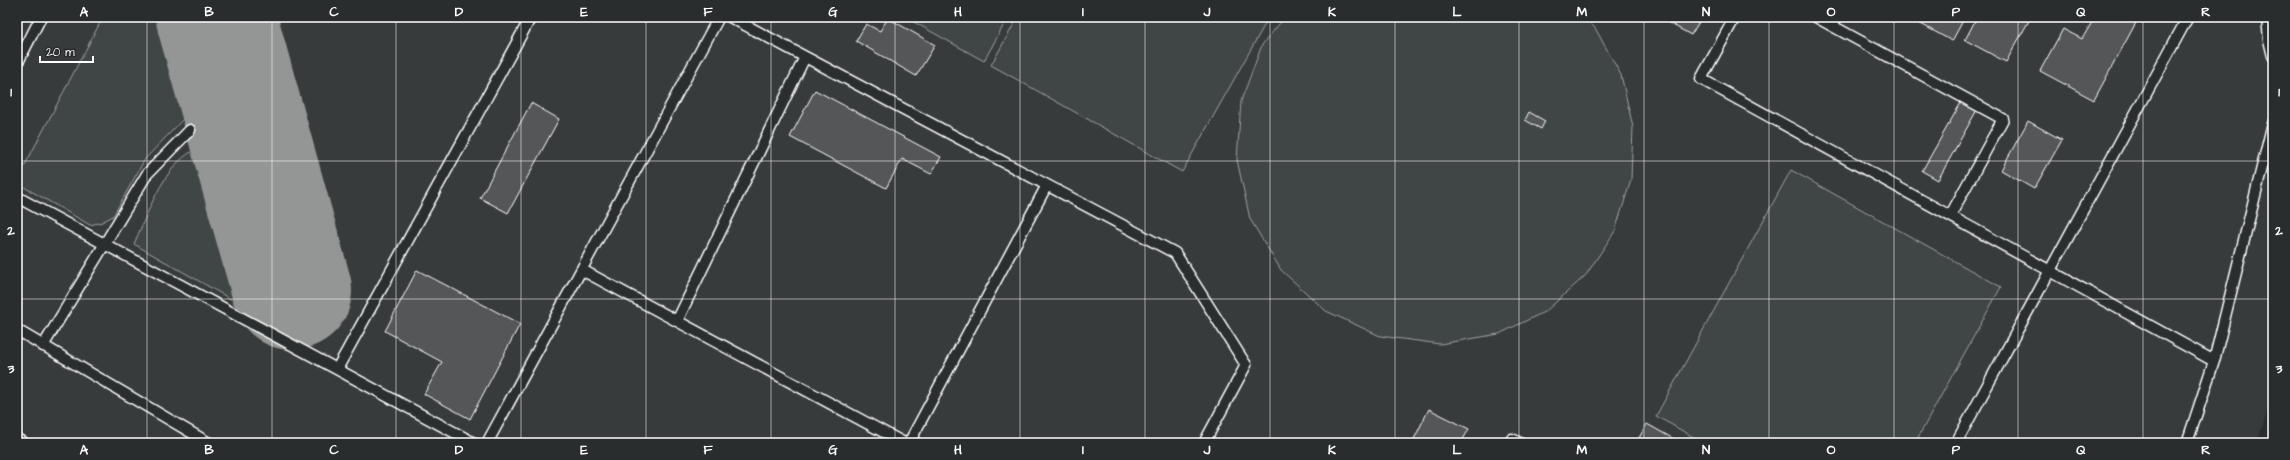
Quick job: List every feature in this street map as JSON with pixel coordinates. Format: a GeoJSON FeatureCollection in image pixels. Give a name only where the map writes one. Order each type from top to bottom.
{"type":"FeatureCollection","features":[{"type":"Feature","properties":{"kind":"lane"},"geometry":{"type":"LineString","coordinates":[[17,64],[41,17]]}},
{"type":"Feature","properties":{"kind":"lane"},"geometry":{"type":"LineString","coordinates":[[337,369],[531,17]]}},
{"type":"Feature","properties":{"kind":"lane"},"geometry":{"type":"LineString","coordinates":[[487,443],[719,17]]}},
{"type":"Feature","properties":{"kind":"lane"},"geometry":{"type":"LineString","coordinates":[[730,17],[1175,253],[1246,365],[1204,443]]}},
{"type":"Feature","properties":{"kind":"lane"},"geometry":{"type":"LineString","coordinates":[[1735,17],[1701,79],[2214,361]]}},
{"type":"Feature","properties":{"kind":"lane"},"geometry":{"type":"LineString","coordinates":[[1816,17],[2003,119],[1950,216]]}},
{"type":"Feature","properties":{"kind":"lane"},"geometry":{"type":"LineString","coordinates":[[1956,443],[2188,17]]}},
{"type":"Feature","properties":{"kind":"lane"},"geometry":{"type":"LineString","coordinates":[[2266,17],[2268,40],[2273,56]]}},
{"type":"Feature","properties":{"kind":"lane"},"geometry":{"type":"LineString","coordinates":[[677,321],[806,57]]}},
{"type":"Feature","properties":{"kind":"lane"},"geometry":{"type":"LineString","coordinates":[[2187,443],[2214,361],[2273,123]]}},
{"type":"Feature","properties":{"kind":"lane"},"geometry":{"type":"LineString","coordinates":[[43,346],[147,174],[190,130]]}},
{"type":"Feature","properties":{"kind":"lane"},"geometry":{"type":"LineString","coordinates":[[909,443],[1047,185]]}},
{"type":"Feature","properties":{"kind":"lane"},"geometry":{"type":"LineString","coordinates":[[17,197],[474,443]]}},
{"type":"Feature","properties":{"kind":"lane"},"geometry":{"type":"LineString","coordinates":[[582,270],[904,443]]}},
{"type":"Feature","properties":{"kind":"lane"},"geometry":{"type":"LineString","coordinates":[[17,330],[210,443]]}},
{"type":"Feature","properties":{"kind":"lane"},"geometry":{"type":"LineString","coordinates":[[17,439],[24,443]]}},
{"type":"Feature","properties":{"kind":"lane"},"geometry":{"type":"LineString","coordinates":[[1510,443],[1512,439],[1520,443]]}},
{"type":"Feature","properties":{"kind":"shaded area"},"geometry":{"type":"Polygon","coordinates":[[[17,17],[2273,17],[2273,394],[2257,443],[17,443],[17,17]]]}},
{"type":"Feature","properties":{"kind":"shaded area"},"geometry":{"type":"Polygon","coordinates":[[[103,17],[164,17],[190,112],[145,159],[113,216],[102,222],[90,225],[17,183],[17,180],[103,17]]]}},
{"type":"Feature","properties":{"kind":"shaded area"},"geometry":{"type":"Polygon","coordinates":[[[905,17],[1008,17],[984,61],[905,17]]]}},
{"type":"Feature","properties":{"kind":"shaded area"},"geometry":{"type":"Polygon","coordinates":[[[1018,17],[1269,17],[1182,172],[991,65],[1018,17]]]}},
{"type":"Feature","properties":{"kind":"shaded area"},"geometry":{"type":"Polygon","coordinates":[[[1285,17],[1584,17],[1595,28],[1621,75],[1633,127],[1631,180],[1615,231],[1586,275],[1546,311],[1499,334],[1440,344],[1380,336],[1326,311],[1281,270],[1250,219],[1237,160],[1241,101],[1262,45],[1285,17]]]}},
{"type":"Feature","properties":{"kind":"shaded area"},"geometry":{"type":"Polygon","coordinates":[[[206,142],[248,309],[134,244],[160,186],[172,169],[179,161],[206,142]]]}},
{"type":"Feature","properties":{"kind":"shaded area"},"geometry":{"type":"Polygon","coordinates":[[[1791,170],[2001,287],[1915,443],[1704,443],[1656,416],[1791,170]]]}},
{"type":"Feature","properties":{"kind":"building"},"geometry":{"type":"Polygon","coordinates":[[[1658,17],[1702,17],[1691,35],[1658,17]]]}},
{"type":"Feature","properties":{"kind":"building"},"geometry":{"type":"Polygon","coordinates":[[[1908,17],[1965,17],[1952,41],[1908,17]]]}},
{"type":"Feature","properties":{"kind":"building"},"geometry":{"type":"Polygon","coordinates":[[[1977,17],[2031,17],[2006,62],[1965,40],[1977,17]]]}},
{"type":"Feature","properties":{"kind":"building"},"geometry":{"type":"Polygon","coordinates":[[[2095,17],[2139,17],[2094,100],[2040,71],[2063,29],[2082,39],[2095,17]]]}},
{"type":"Feature","properties":{"kind":"building"},"geometry":{"type":"Polygon","coordinates":[[[888,18],[935,45],[916,76],[856,41],[866,24],[880,31],[888,18]]]}},
{"type":"Feature","properties":{"kind":"building"},"geometry":{"type":"Polygon","coordinates":[[[815,90],[941,157],[931,174],[902,159],[886,188],[790,137],[815,90]]]}},
{"type":"Feature","properties":{"kind":"building"},"geometry":{"type":"Polygon","coordinates":[[[1963,99],[1978,108],[1938,180],[1922,171],[1963,99]]]}},
{"type":"Feature","properties":{"kind":"building"},"geometry":{"type":"Polygon","coordinates":[[[531,103],[559,119],[508,213],[480,198],[531,103]]]}},
{"type":"Feature","properties":{"kind":"building"},"geometry":{"type":"Polygon","coordinates":[[[1529,112],[1545,121],[1541,129],[1525,120],[1529,112]]]}},
{"type":"Feature","properties":{"kind":"building"},"geometry":{"type":"Polygon","coordinates":[[[2028,121],[2062,140],[2034,189],[2001,170],[2028,121]]]}},
{"type":"Feature","properties":{"kind":"building"},"geometry":{"type":"Polygon","coordinates":[[[417,270],[520,324],[470,419],[424,394],[442,362],[385,331],[417,270]]]}},
{"type":"Feature","properties":{"kind":"building"},"geometry":{"type":"Polygon","coordinates":[[[1429,409],[1469,429],[1461,443],[1412,443],[1429,409]]]}},
{"type":"Feature","properties":{"kind":"building"},"geometry":{"type":"Polygon","coordinates":[[[1647,424],[1681,443],[1636,443],[1647,424]]]}},
{"type":"Feature","properties":{"kind":"runway"},"geometry":{"type":"LineString","coordinates":[[216,17],[292,290]]}}]}
